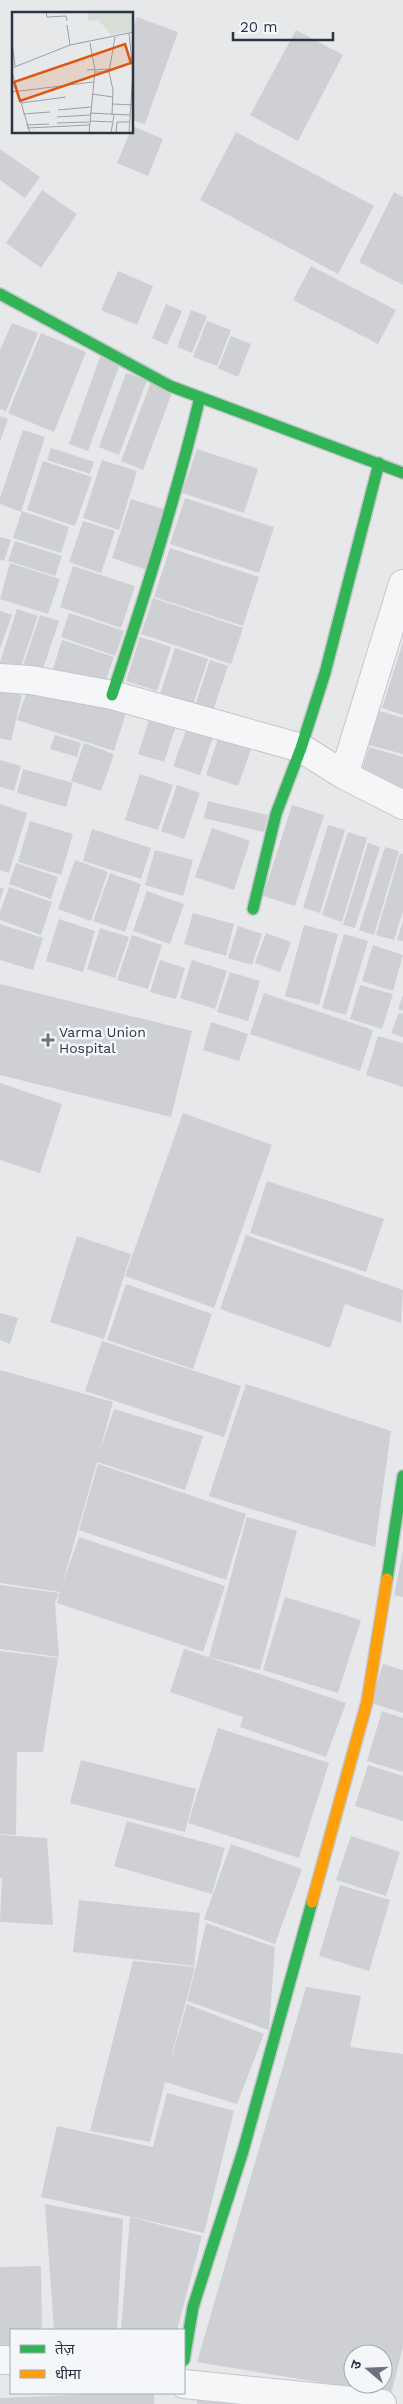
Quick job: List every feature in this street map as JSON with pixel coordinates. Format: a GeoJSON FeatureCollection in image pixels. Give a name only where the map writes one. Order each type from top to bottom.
{"type":"FeatureCollection","features":[{"type":"Feature","properties":{"kind":"street"},"geometry":{"type":"LineString","coordinates":[[0,294],[152,377],[403,473]]}},
{"type":"Feature","properties":{"kind":"street"},"geometry":{"type":"LineString","coordinates":[[112,695],[183,470],[200,396]]}},
{"type":"Feature","properties":{"kind":"street"},"geometry":{"type":"LineString","coordinates":[[253,909],[276,814],[301,748],[325,673],[379,463]]}},
{"type":"Feature","properties":{"kind":"street"},"geometry":{"type":"LineString","coordinates":[[344,775],[403,584]]}},
{"type":"Feature","properties":{"kind":"street"},"geometry":{"type":"LineString","coordinates":[[0,678],[31,680],[112,695],[301,748],[344,775],[403,805]]}},
{"type":"Feature","properties":{"kind":"street"},"geometry":{"type":"LineString","coordinates":[[185,2354],[193,2307],[243,2151],[367,1702],[403,1476]]}},
{"type":"Feature","properties":{"kind":"street"},"geometry":{"type":"LineString","coordinates":[[185,2384],[382,2404]]}},
{"type":"Feature","properties":{"kind":"building"},"geometry":{"type":"Polygon","coordinates":[[[137,17],[178,32],[145,124],[134,121],[134,25],[137,17]]]}},
{"type":"Feature","properties":{"kind":"building"},"geometry":{"type":"Polygon","coordinates":[[[296,30],[343,55],[298,141],[250,115],[296,30]]]}},
{"type":"Feature","properties":{"kind":"building"},"geometry":{"type":"Polygon","coordinates":[[[134,127],[163,139],[148,176],[117,163],[129,134],[134,134],[134,127]]]}},
{"type":"Feature","properties":{"kind":"building"},"geometry":{"type":"Polygon","coordinates":[[[236,132],[374,206],[338,274],[200,200],[236,132]]]}},
{"type":"Feature","properties":{"kind":"building"},"geometry":{"type":"Polygon","coordinates":[[[0,149],[40,177],[25,198],[0,180],[0,149]]]}},
{"type":"Feature","properties":{"kind":"building"},"geometry":{"type":"Polygon","coordinates":[[[42,190],[77,214],[41,268],[6,243],[42,190]]]}},
{"type":"Feature","properties":{"kind":"building"},"geometry":{"type":"Polygon","coordinates":[[[394,192],[403,197],[403,285],[359,262],[394,192]]]}},
{"type":"Feature","properties":{"kind":"building"},"geometry":{"type":"Polygon","coordinates":[[[311,266],[396,310],[378,344],[293,300],[311,266]]]}},
{"type":"Feature","properties":{"kind":"building"},"geometry":{"type":"Polygon","coordinates":[[[118,271],[153,286],[137,325],[101,310],[118,271]]]}},
{"type":"Feature","properties":{"kind":"building"},"geometry":{"type":"Polygon","coordinates":[[[166,304],[182,311],[167,345],[152,338],[166,304]]]}},
{"type":"Feature","properties":{"kind":"building"},"geometry":{"type":"Polygon","coordinates":[[[191,310],[207,316],[192,353],[177,347],[191,310]]]}},
{"type":"Feature","properties":{"kind":"building"},"geometry":{"type":"Polygon","coordinates":[[[207,321],[231,330],[217,366],[193,357],[207,321]]]}},
{"type":"Feature","properties":{"kind":"building"},"geometry":{"type":"Polygon","coordinates":[[[12,323],[38,333],[6,411],[0,409],[0,350],[12,323]]]}},
{"type":"Feature","properties":{"kind":"building"},"geometry":{"type":"Polygon","coordinates":[[[41,333],[86,352],[54,432],[8,413],[41,333]]]}},
{"type":"Feature","properties":{"kind":"building"},"geometry":{"type":"Polygon","coordinates":[[[231,336],[251,344],[238,377],[218,368],[231,336]]]}},
{"type":"Feature","properties":{"kind":"building"},"geometry":{"type":"Polygon","coordinates":[[[100,357],[120,364],[88,451],[69,444],[100,357]]]}},
{"type":"Feature","properties":{"kind":"building"},"geometry":{"type":"Polygon","coordinates":[[[126,373],[147,380],[119,455],[99,447],[126,373]]]}},
{"type":"Feature","properties":{"kind":"building"},"geometry":{"type":"Polygon","coordinates":[[[151,382],[173,390],[143,470],[121,461],[151,382]]]}},
{"type":"Feature","properties":{"kind":"building"},"geometry":{"type":"Polygon","coordinates":[[[0,416],[8,419],[0,442],[0,416]]]}},
{"type":"Feature","properties":{"kind":"building"},"geometry":{"type":"Polygon","coordinates":[[[23,430],[45,437],[21,512],[0,504],[0,498],[23,430]]]}},
{"type":"Feature","properties":{"kind":"building"},"geometry":{"type":"Polygon","coordinates":[[[51,448],[94,462],[90,474],[47,460],[51,448]]]}},
{"type":"Feature","properties":{"kind":"building"},"geometry":{"type":"Polygon","coordinates":[[[197,449],[258,469],[244,513],[182,493],[197,449]]]}},
{"type":"Feature","properties":{"kind":"building"},"geometry":{"type":"Polygon","coordinates":[[[102,460],[137,471],[119,530],[83,518],[102,460]]]}},
{"type":"Feature","properties":{"kind":"building"},"geometry":{"type":"Polygon","coordinates":[[[43,461],[92,477],[75,526],[27,510],[43,461]]]}},
{"type":"Feature","properties":{"kind":"building"},"geometry":{"type":"Polygon","coordinates":[[[185,498],[274,527],[259,573],[170,544],[185,498]]]}},
{"type":"Feature","properties":{"kind":"building"},"geometry":{"type":"Polygon","coordinates":[[[131,499],[167,510],[147,570],[112,558],[131,499]]]}},
{"type":"Feature","properties":{"kind":"building"},"geometry":{"type":"Polygon","coordinates":[[[22,511],[69,527],[61,553],[13,538],[22,511]]]}},
{"type":"Feature","properties":{"kind":"building"},"geometry":{"type":"Polygon","coordinates":[[[83,521],[115,531],[101,573],[69,562],[83,521]]]}},
{"type":"Feature","properties":{"kind":"building"},"geometry":{"type":"Polygon","coordinates":[[[0,537],[11,540],[4,561],[0,560],[0,537]]]}},
{"type":"Feature","properties":{"kind":"building"},"geometry":{"type":"Polygon","coordinates":[[[15,541],[62,556],[55,576],[8,561],[15,541]]]}},
{"type":"Feature","properties":{"kind":"building"},"geometry":{"type":"Polygon","coordinates":[[[170,548],[259,577],[243,626],[154,597],[170,548]]]}},
{"type":"Feature","properties":{"kind":"building"},"geometry":{"type":"Polygon","coordinates":[[[10,563],[60,579],[48,614],[0,599],[10,563]]]}},
{"type":"Feature","properties":{"kind":"building"},"geometry":{"type":"Polygon","coordinates":[[[73,566],[135,586],[121,628],[60,607],[73,566]]]}},
{"type":"Feature","properties":{"kind":"building"},"geometry":{"type":"Polygon","coordinates":[[[153,598],[243,628],[231,664],[141,634],[153,598]]]}},
{"type":"Feature","properties":{"kind":"building"},"geometry":{"type":"Polygon","coordinates":[[[17,609],[38,616],[18,675],[0,669],[0,662],[17,609]]]}},
{"type":"Feature","properties":{"kind":"building"},"geometry":{"type":"Polygon","coordinates":[[[0,611],[12,615],[0,649],[0,611]]]}},
{"type":"Feature","properties":{"kind":"building"},"geometry":{"type":"Polygon","coordinates":[[[69,613],[124,631],[115,656],[61,637],[69,613]]]}},
{"type":"Feature","properties":{"kind":"building"},"geometry":{"type":"Polygon","coordinates":[[[40,615],[59,621],[40,678],[21,672],[40,615]]]}},
{"type":"Feature","properties":{"kind":"building"},"geometry":{"type":"Polygon","coordinates":[[[140,637],[171,647],[157,691],[126,681],[140,637]]]}},
{"type":"Feature","properties":{"kind":"building"},"geometry":{"type":"Polygon","coordinates":[[[62,640],[114,657],[103,689],[52,672],[62,640]]]}},
{"type":"Feature","properties":{"kind":"building"},"geometry":{"type":"Polygon","coordinates":[[[403,642],[403,715],[382,708],[403,642]]]}},
{"type":"Feature","properties":{"kind":"building"},"geometry":{"type":"Polygon","coordinates":[[[175,648],[208,659],[193,705],[160,694],[175,648]]]}},
{"type":"Feature","properties":{"kind":"building"},"geometry":{"type":"Polygon","coordinates":[[[210,660],[228,666],[213,711],[195,706],[210,660]]]}},
{"type":"Feature","properties":{"kind":"building"},"geometry":{"type":"Polygon","coordinates":[[[30,683],[126,713],[114,751],[17,720],[30,683]]]}},
{"type":"Feature","properties":{"kind":"building"},"geometry":{"type":"Polygon","coordinates":[[[0,690],[22,695],[11,741],[0,738],[0,690]]]}},
{"type":"Feature","properties":{"kind":"building"},"geometry":{"type":"Polygon","coordinates":[[[376,710],[403,718],[403,754],[365,744],[376,710]]]}},
{"type":"Feature","properties":{"kind":"building"},"geometry":{"type":"Polygon","coordinates":[[[151,714],[177,723],[164,762],[138,754],[151,714]]]}},
{"type":"Feature","properties":{"kind":"building"},"geometry":{"type":"Polygon","coordinates":[[[189,722],[215,731],[200,775],[173,766],[189,722]]]}},
{"type":"Feature","properties":{"kind":"building"},"geometry":{"type":"Polygon","coordinates":[[[220,733],[253,744],[238,786],[206,775],[220,733]]]}},
{"type":"Feature","properties":{"kind":"building"},"geometry":{"type":"Polygon","coordinates":[[[55,735],[81,743],[77,757],[50,749],[55,735]]]}},
{"type":"Feature","properties":{"kind":"building"},"geometry":{"type":"Polygon","coordinates":[[[84,743],[114,754],[101,791],[71,781],[84,743]]]}},
{"type":"Feature","properties":{"kind":"building"},"geometry":{"type":"Polygon","coordinates":[[[369,747],[403,757],[403,788],[360,776],[369,747]]]}},
{"type":"Feature","properties":{"kind":"building"},"geometry":{"type":"Polygon","coordinates":[[[0,760],[21,766],[14,791],[0,787],[0,760]]]}},
{"type":"Feature","properties":{"kind":"building"},"geometry":{"type":"Polygon","coordinates":[[[23,769],[73,783],[66,807],[17,793],[23,769]]]}},
{"type":"Feature","properties":{"kind":"building"},"geometry":{"type":"Polygon","coordinates":[[[140,774],[173,785],[158,830],[125,820],[140,774]]]}},
{"type":"Feature","properties":{"kind":"building"},"geometry":{"type":"Polygon","coordinates":[[[177,785],[200,793],[184,839],[161,831],[177,785]]]}},
{"type":"Feature","properties":{"kind":"building"},"geometry":{"type":"Polygon","coordinates":[[[208,801],[268,815],[264,832],[204,818],[208,801]]]}},
{"type":"Feature","properties":{"kind":"building"},"geometry":{"type":"Polygon","coordinates":[[[0,804],[27,813],[9,873],[0,870],[0,804]]]}},
{"type":"Feature","properties":{"kind":"building"},"geometry":{"type":"Polygon","coordinates":[[[292,805],[324,815],[295,906],[263,896],[292,805]]]}},
{"type":"Feature","properties":{"kind":"building"},"geometry":{"type":"Polygon","coordinates":[[[30,821],[73,834],[61,875],[18,862],[30,821]]]}},
{"type":"Feature","properties":{"kind":"building"},"geometry":{"type":"Polygon","coordinates":[[[328,825],[345,830],[320,913],[303,908],[328,825]]]}},
{"type":"Feature","properties":{"kind":"building"},"geometry":{"type":"Polygon","coordinates":[[[212,828],[250,841],[234,890],[195,877],[212,828]]]}},
{"type":"Feature","properties":{"kind":"building"},"geometry":{"type":"Polygon","coordinates":[[[92,829],[151,848],[141,879],[83,861],[92,829]]]}},
{"type":"Feature","properties":{"kind":"building"},"geometry":{"type":"Polygon","coordinates":[[[348,832],[367,838],[342,922],[322,915],[348,832]]]}},
{"type":"Feature","properties":{"kind":"building"},"geometry":{"type":"Polygon","coordinates":[[[368,843],[380,847],[355,928],[343,925],[368,843]]]}},
{"type":"Feature","properties":{"kind":"building"},"geometry":{"type":"Polygon","coordinates":[[[385,847],[399,851],[374,935],[359,930],[385,847]]]}},
{"type":"Feature","properties":{"kind":"building"},"geometry":{"type":"Polygon","coordinates":[[[155,850],[193,860],[183,896],[145,885],[155,850]]]}},
{"type":"Feature","properties":{"kind":"building"},"geometry":{"type":"Polygon","coordinates":[[[400,853],[403,854],[403,911],[394,940],[376,935],[400,853]]]}},
{"type":"Feature","properties":{"kind":"building"},"geometry":{"type":"Polygon","coordinates":[[[75,860],[108,872],[91,921],[58,909],[75,860]]]}},
{"type":"Feature","properties":{"kind":"building"},"geometry":{"type":"Polygon","coordinates":[[[16,863],[58,877],[51,899],[9,884],[16,863]]]}},
{"type":"Feature","properties":{"kind":"building"},"geometry":{"type":"Polygon","coordinates":[[[110,873],[141,884],[125,932],[93,921],[110,873]]]}},
{"type":"Feature","properties":{"kind":"building"},"geometry":{"type":"Polygon","coordinates":[[[0,887],[4,889],[0,900],[0,887]]]}},
{"type":"Feature","properties":{"kind":"building"},"geometry":{"type":"Polygon","coordinates":[[[9,887],[52,902],[41,935],[0,920],[0,912],[9,887]]]}},
{"type":"Feature","properties":{"kind":"building"},"geometry":{"type":"Polygon","coordinates":[[[147,891],[184,904],[170,944],[133,931],[147,891]]]}},
{"type":"Feature","properties":{"kind":"building"},"geometry":{"type":"Polygon","coordinates":[[[193,913],[234,924],[226,956],[184,944],[193,913]]]}},
{"type":"Feature","properties":{"kind":"building"},"geometry":{"type":"Polygon","coordinates":[[[59,919],[95,931],[83,972],[46,961],[59,919]]]}},
{"type":"Feature","properties":{"kind":"building"},"geometry":{"type":"Polygon","coordinates":[[[403,921],[403,941],[397,940],[403,921]]]}},
{"type":"Feature","properties":{"kind":"building"},"geometry":{"type":"Polygon","coordinates":[[[0,924],[43,938],[33,970],[0,960],[0,924]]]}},
{"type":"Feature","properties":{"kind":"building"},"geometry":{"type":"Polygon","coordinates":[[[304,925],[338,934],[319,1005],[285,996],[304,925]]]}},
{"type":"Feature","properties":{"kind":"building"},"geometry":{"type":"Polygon","coordinates":[[[238,926],[262,934],[252,965],[228,958],[238,926]]]}},
{"type":"Feature","properties":{"kind":"building"},"geometry":{"type":"Polygon","coordinates":[[[100,928],[129,937],[115,978],[87,969],[100,928]]]}},
{"type":"Feature","properties":{"kind":"building"},"geometry":{"type":"Polygon","coordinates":[[[266,933],[291,942],[280,972],[255,963],[266,933]]]}},
{"type":"Feature","properties":{"kind":"building"},"geometry":{"type":"Polygon","coordinates":[[[344,934],[368,941],[346,1015],[322,1008],[344,934]]]}},
{"type":"Feature","properties":{"kind":"building"},"geometry":{"type":"Polygon","coordinates":[[[132,935],[162,945],[148,989],[117,980],[132,935]]]}},
{"type":"Feature","properties":{"kind":"building"},"geometry":{"type":"Polygon","coordinates":[[[373,945],[403,955],[393,991],[362,981],[373,945]]]}},
{"type":"Feature","properties":{"kind":"building"},"geometry":{"type":"Polygon","coordinates":[[[160,960],[185,968],[176,999],[150,992],[160,960]]]}},
{"type":"Feature","properties":{"kind":"building"},"geometry":{"type":"Polygon","coordinates":[[[192,960],[227,971],[215,1009],[180,998],[192,960]]]}},
{"type":"Feature","properties":{"kind":"building"},"geometry":{"type":"Polygon","coordinates":[[[230,972],[260,981],[248,1021],[217,1012],[230,972]]]}},
{"type":"Feature","properties":{"kind":"building"},"geometry":{"type":"Polygon","coordinates":[[[0,984],[192,1031],[171,1117],[0,1075],[0,984]]]}},
{"type":"Feature","properties":{"kind":"building"},"geometry":{"type":"Polygon","coordinates":[[[360,985],[393,994],[382,1029],[350,1019],[360,985]]]}},
{"type":"Feature","properties":{"kind":"building"},"geometry":{"type":"Polygon","coordinates":[[[264,993],[373,1030],[360,1071],[250,1034],[264,993]]]}},
{"type":"Feature","properties":{"kind":"building"},"geometry":{"type":"Polygon","coordinates":[[[403,995],[403,1011],[398,1009],[403,995]]]}},
{"type":"Feature","properties":{"kind":"building"},"geometry":{"type":"Polygon","coordinates":[[[399,1013],[403,1014],[403,1037],[391,1033],[399,1013]]]}},
{"type":"Feature","properties":{"kind":"building"},"geometry":{"type":"Polygon","coordinates":[[[211,1022],[248,1034],[239,1061],[203,1050],[211,1022]]]}},
{"type":"Feature","properties":{"kind":"building"},"geometry":{"type":"Polygon","coordinates":[[[378,1036],[403,1043],[403,1087],[366,1075],[378,1036]]]}},
{"type":"Feature","properties":{"kind":"building"},"geometry":{"type":"Polygon","coordinates":[[[0,1083],[62,1104],[40,1173],[0,1160],[0,1083]]]}},
{"type":"Feature","properties":{"kind":"building"},"geometry":{"type":"Polygon","coordinates":[[[183,1113],[272,1145],[214,1308],[125,1276],[183,1113]]]}},
{"type":"Feature","properties":{"kind":"building"},"geometry":{"type":"Polygon","coordinates":[[[267,1181],[384,1219],[366,1272],[250,1233],[267,1181]]]}},
{"type":"Feature","properties":{"kind":"building"},"geometry":{"type":"Polygon","coordinates":[[[246,1235],[403,1290],[401,1323],[345,1304],[330,1348],[220,1309],[246,1235]]]}},
{"type":"Feature","properties":{"kind":"building"},"geometry":{"type":"Polygon","coordinates":[[[77,1236],[131,1254],[104,1339],[50,1322],[77,1236]]]}},
{"type":"Feature","properties":{"kind":"building"},"geometry":{"type":"Polygon","coordinates":[[[126,1284],[212,1314],[193,1369],[107,1340],[126,1284]]]}},
{"type":"Feature","properties":{"kind":"building"},"geometry":{"type":"Polygon","coordinates":[[[0,1313],[18,1318],[10,1344],[0,1340],[0,1313]]]}},
{"type":"Feature","properties":{"kind":"building"},"geometry":{"type":"Polygon","coordinates":[[[102,1341],[241,1386],[224,1437],[85,1391],[102,1341]]]}},
{"type":"Feature","properties":{"kind":"building"},"geometry":{"type":"Polygon","coordinates":[[[0,1370],[113,1402],[99,1454],[114,1409],[203,1436],[185,1490],[97,1462],[62,1585],[79,1537],[225,1586],[203,1652],[57,1603],[60,1592],[0,1583],[0,1370]]]}},
{"type":"Feature","properties":{"kind":"building"},"geometry":{"type":"Polygon","coordinates":[[[246,1384],[391,1431],[375,1547],[209,1496],[246,1384]]]}},
{"type":"Feature","properties":{"kind":"building"},"geometry":{"type":"Polygon","coordinates":[[[98,1464],[246,1514],[226,1580],[79,1530],[98,1464]]]}},
{"type":"Feature","properties":{"kind":"building"},"geometry":{"type":"Polygon","coordinates":[[[247,1517],[297,1531],[260,1670],[209,1657],[247,1517]]]}},
{"type":"Feature","properties":{"kind":"building"},"geometry":{"type":"Polygon","coordinates":[[[403,1551],[403,1597],[394,1595],[403,1551]]]}},
{"type":"Feature","properties":{"kind":"building"},"geometry":{"type":"Polygon","coordinates":[[[0,1585],[59,1593],[55,1603],[59,1657],[0,1649],[0,1585]]]}},
{"type":"Feature","properties":{"kind":"building"},"geometry":{"type":"Polygon","coordinates":[[[285,1597],[361,1620],[338,1693],[263,1670],[285,1597]]]}},
{"type":"Feature","properties":{"kind":"building"},"geometry":{"type":"Polygon","coordinates":[[[184,1649],[346,1703],[326,1757],[240,1727],[243,1717],[170,1692],[184,1649]]]}},
{"type":"Feature","properties":{"kind":"building"},"geometry":{"type":"Polygon","coordinates":[[[0,1651],[58,1658],[43,1752],[17,1752],[16,1835],[0,1834],[0,1651]]]}},
{"type":"Feature","properties":{"kind":"building"},"geometry":{"type":"Polygon","coordinates":[[[383,1664],[403,1670],[403,1713],[371,1703],[383,1664]]]}},
{"type":"Feature","properties":{"kind":"building"},"geometry":{"type":"Polygon","coordinates":[[[382,1711],[403,1718],[403,1772],[367,1761],[382,1711]]]}},
{"type":"Feature","properties":{"kind":"building"},"geometry":{"type":"Polygon","coordinates":[[[218,1728],[329,1763],[299,1858],[188,1823],[218,1728]]]}},
{"type":"Feature","properties":{"kind":"building"},"geometry":{"type":"Polygon","coordinates":[[[81,1760],[196,1789],[185,1832],[70,1803],[81,1760]]]}},
{"type":"Feature","properties":{"kind":"building"},"geometry":{"type":"Polygon","coordinates":[[[368,1765],[403,1776],[403,1821],[355,1806],[368,1765]]]}},
{"type":"Feature","properties":{"kind":"building"},"geometry":{"type":"Polygon","coordinates":[[[127,1821],[225,1848],[212,1894],[114,1866],[127,1821]]]}},
{"type":"Feature","properties":{"kind":"building"},"geometry":{"type":"Polygon","coordinates":[[[0,1835],[47,1838],[53,1925],[0,1922],[2,1878],[0,1878],[0,1835]]]}},
{"type":"Feature","properties":{"kind":"building"},"geometry":{"type":"Polygon","coordinates":[[[351,1836],[400,1852],[386,1896],[336,1880],[351,1836]]]}},
{"type":"Feature","properties":{"kind":"building"},"geometry":{"type":"Polygon","coordinates":[[[231,1844],[302,1869],[275,1944],[204,1919],[231,1844]]]}},
{"type":"Feature","properties":{"kind":"building"},"geometry":{"type":"Polygon","coordinates":[[[340,1885],[390,1900],[369,1971],[319,1956],[340,1885]]]}},
{"type":"Feature","properties":{"kind":"building"},"geometry":{"type":"Polygon","coordinates":[[[79,1900],[200,1913],[194,1966],[73,1952],[79,1900]]]}},
{"type":"Feature","properties":{"kind":"building"},"geometry":{"type":"Polygon","coordinates":[[[206,1923],[275,1947],[269,2030],[187,2001],[206,1923]]]}},
{"type":"Feature","properties":{"kind":"building"},"geometry":{"type":"Polygon","coordinates":[[[133,1961],[195,1967],[167,2073],[187,2004],[264,2034],[237,2104],[165,2082],[150,2142],[90,2131],[133,1961]]]}},
{"type":"Feature","properties":{"kind":"building"},"geometry":{"type":"Polygon","coordinates":[[[306,1987],[361,1996],[350,2047],[403,2054],[403,2347],[393,2386],[393,2344],[343,2344],[343,2386],[197,2362],[306,1987]]]}},
{"type":"Feature","properties":{"kind":"building"},"geometry":{"type":"Polygon","coordinates":[[[167,2093],[234,2111],[204,2233],[41,2197],[57,2126],[153,2147],[167,2093]]]}},
{"type":"Feature","properties":{"kind":"building"},"geometry":{"type":"Polygon","coordinates":[[[45,2204],[123,2219],[117,2329],[54,2329],[45,2204]]]}},
{"type":"Feature","properties":{"kind":"building"},"geometry":{"type":"Polygon","coordinates":[[[130,2217],[202,2236],[177,2329],[121,2329],[130,2217]]]}},
{"type":"Feature","properties":{"kind":"building"},"geometry":{"type":"Polygon","coordinates":[[[41,2266],[42,2329],[10,2329],[10,2352],[0,2353],[0,2267],[41,2266]]]}},
{"type":"Feature","properties":{"kind":"building"},"geometry":{"type":"Polygon","coordinates":[[[154,2394],[154,2404],[0,2404],[0,2398],[154,2394]]]}},
{"type":"Feature","properties":{"kind":"building"},"geometry":{"type":"Polygon","coordinates":[[[197,2397],[273,2404],[197,2404],[197,2397]]]}},
{"type":"Feature","properties":{"kind":"traffic: fast"},"geometry":{"type":"LineString","coordinates":[[0,294],[170,386],[403,473]]}},
{"type":"Feature","properties":{"kind":"traffic: fast"},"geometry":{"type":"LineString","coordinates":[[112,695],[159,547],[200,397]]}},
{"type":"Feature","properties":{"kind":"traffic: fast"},"geometry":{"type":"LineString","coordinates":[[253,909],[276,814],[301,748],[325,673],[379,463]]}},
{"type":"Feature","properties":{"kind":"traffic: fast"},"geometry":{"type":"LineString","coordinates":[[387,1579],[403,1476]]}},
{"type":"Feature","properties":{"kind":"traffic: fast"},"geometry":{"type":"LineString","coordinates":[[185,2354],[193,2307],[243,2151],[312,1902]]}},
{"type":"Feature","properties":{"kind":"traffic: slow"},"geometry":{"type":"LineString","coordinates":[[312,1902],[367,1702],[387,1579]]}},
{"type":"Feature","properties":{"kind":"place","name":"Varma Union Hospital"},"geometry":{"type":"Point","coordinates":[48,1040]}}]}
